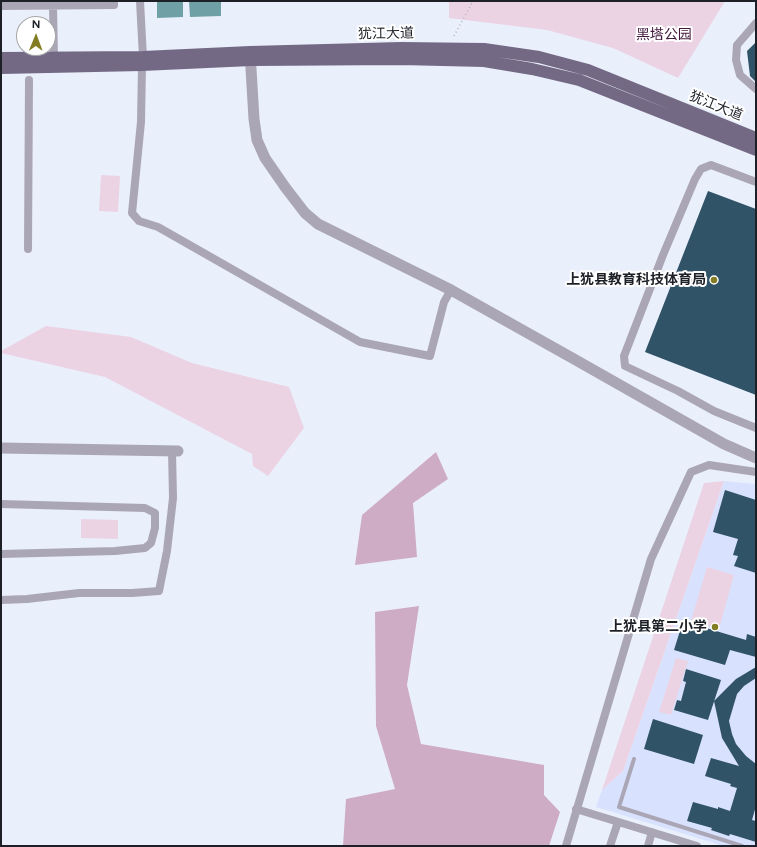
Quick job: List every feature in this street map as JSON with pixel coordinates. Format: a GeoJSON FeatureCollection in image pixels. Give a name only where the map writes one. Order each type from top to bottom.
{"type":"FeatureCollection","features":[{"type":"Feature","properties":{"kind":"main road","name":"犹江大道"},"geometry":{"type":"LineString","coordinates":[[1,68],[401,48],[484,49],[539,57],[588,70],[756,138]]}},
{"type":"Feature","properties":{"kind":"main road","name":"犹江大道"},"geometry":{"type":"LineString","coordinates":[[251,56],[484,61],[532,69],[579,80],[756,150]]}},
{"type":"Feature","properties":{"kind":"main road","name":"犹江大道"},"geometry":{"type":"LineString","coordinates":[[1,58],[143,61]]}},
{"type":"Feature","properties":{"kind":"street"},"geometry":{"type":"LineString","coordinates":[[1,6],[114,5],[114,1]]}},
{"type":"Feature","properties":{"kind":"street"},"geometry":{"type":"LineString","coordinates":[[140,1],[143,61],[141,122],[132,213],[139,221],[158,227],[360,342],[430,356],[444,302],[451,290]]}},
{"type":"Feature","properties":{"kind":"street"},"geometry":{"type":"LineString","coordinates":[[53,5],[54,58]]}},
{"type":"Feature","properties":{"kind":"street"},"geometry":{"type":"LineString","coordinates":[[756,23],[737,45],[736,60],[740,75],[756,89]]}},
{"type":"Feature","properties":{"kind":"street"},"geometry":{"type":"LineString","coordinates":[[251,56],[254,119],[257,140],[266,158],[285,187],[305,213],[318,224],[451,290],[574,358],[724,444],[756,458]]}},
{"type":"Feature","properties":{"kind":"street"},"geometry":{"type":"LineString","coordinates":[[28,249],[29,80]]}},
{"type":"Feature","properties":{"kind":"street"},"geometry":{"type":"LineString","coordinates":[[756,182],[711,165],[701,169],[695,179],[663,255],[624,356],[625,366],[678,390],[714,411],[756,428]]}},
{"type":"Feature","properties":{"kind":"street"},"geometry":{"type":"LineString","coordinates":[[1,448],[175,451],[173,498],[167,551],[159,591],[132,593],[79,593],[27,599],[1,600]]}},
{"type":"Feature","properties":{"kind":"street"},"geometry":{"type":"LineString","coordinates":[[566,846],[651,559],[691,472],[710,465],[756,472]]}},
{"type":"Feature","properties":{"kind":"street"},"geometry":{"type":"LineString","coordinates":[[1,504],[145,508],[155,512],[155,528],[151,543],[145,548],[115,551],[1,554]]}},
{"type":"Feature","properties":{"kind":"street"},"geometry":{"type":"LineString","coordinates":[[576,809],[652,832],[683,844],[697,846]]}},
{"type":"Feature","properties":{"kind":"street"},"geometry":{"type":"LineString","coordinates":[[610,846],[618,822]]}},
{"type":"Feature","properties":{"kind":"street"},"geometry":{"type":"LineString","coordinates":[[648,846],[652,832]]}},
{"type":"Feature","properties":{"kind":"lane"},"geometry":{"type":"LineString","coordinates":[[634,760],[619,807],[742,846]]}},
{"type":"Feature","properties":{"kind":"path"},"geometry":{"type":"LineString","coordinates":[[454,36],[473,1]]}},
{"type":"Feature","properties":{"kind":"shaded area"},"geometry":{"type":"Polygon","coordinates":[[[157,1],[183,1],[183,17],[157,18],[157,1]]]}},
{"type":"Feature","properties":{"kind":"shaded area"},"geometry":{"type":"Polygon","coordinates":[[[189,1],[221,1],[221,16],[190,17],[189,1]]]}},
{"type":"Feature","properties":{"kind":"shaded area"},"geometry":{"type":"Polygon","coordinates":[[[436,452],[448,479],[413,503],[417,557],[355,565],[362,515],[436,452]]]}},
{"type":"Feature","properties":{"kind":"shaded area","name":"上犹县第二小学"},"geometry":{"type":"Polygon","coordinates":[[[724,481],[756,484],[756,846],[724,846],[596,807],[602,790],[623,771],[724,481]]]}},
{"type":"Feature","properties":{"kind":"shaded area"},"geometry":{"type":"Polygon","coordinates":[[[419,606],[407,685],[421,744],[544,765],[544,795],[560,812],[549,846],[343,846],[346,799],[395,789],[376,726],[375,612],[419,606]]]}},
{"type":"Feature","properties":{"kind":"green space","name":"黑塔公园"},"geometry":{"type":"Polygon","coordinates":[[[449,1],[725,1],[678,78],[613,48],[547,30],[449,18],[449,1]]]}},
{"type":"Feature","properties":{"kind":"green space"},"geometry":{"type":"Polygon","coordinates":[[[101,175],[120,176],[118,212],[99,211],[101,175]]]}},
{"type":"Feature","properties":{"kind":"green space"},"geometry":{"type":"Polygon","coordinates":[[[46,326],[131,337],[192,363],[289,387],[304,428],[268,476],[253,466],[252,454],[105,377],[1,353],[1,351],[46,326]]]}},
{"type":"Feature","properties":{"kind":"green space"},"geometry":{"type":"Polygon","coordinates":[[[724,481],[623,771],[602,790],[704,483],[724,481]]]}},
{"type":"Feature","properties":{"kind":"green space"},"geometry":{"type":"Polygon","coordinates":[[[81,519],[118,520],[118,539],[81,538],[81,519]]]}},
{"type":"Feature","properties":{"kind":"green space"},"geometry":{"type":"Polygon","coordinates":[[[707,567],[734,575],[719,629],[691,621],[707,567]]]}},
{"type":"Feature","properties":{"kind":"green space"},"geometry":{"type":"Polygon","coordinates":[[[676,658],[688,661],[671,715],[659,712],[676,658]]]}},
{"type":"Feature","properties":{"kind":"building"},"geometry":{"type":"Polygon","coordinates":[[[756,42],[756,82],[750,76],[747,51],[756,42]]]}},
{"type":"Feature","properties":{"kind":"building","name":"上犹县教育科技体育局"},"geometry":{"type":"Polygon","coordinates":[[[708,191],[756,209],[756,395],[645,352],[708,191]]]}},
{"type":"Feature","properties":{"kind":"building"},"geometry":{"type":"Polygon","coordinates":[[[725,490],[756,500],[756,573],[734,566],[738,556],[733,555],[738,539],[713,532],[725,490]]]}},
{"type":"Feature","properties":{"kind":"building"},"geometry":{"type":"Polygon","coordinates":[[[683,621],[746,640],[747,634],[756,637],[756,657],[730,650],[725,665],[674,650],[683,621]]]}},
{"type":"Feature","properties":{"kind":"building"},"geometry":{"type":"Polygon","coordinates":[[[756,667],[756,678],[744,686],[737,694],[729,721],[736,744],[746,756],[756,764],[756,806],[752,820],[756,821],[756,842],[730,834],[729,836],[711,830],[712,828],[687,821],[693,802],[730,811],[737,788],[730,786],[731,784],[705,776],[711,758],[739,766],[722,738],[714,701],[736,679],[756,667]]]}},
{"type":"Feature","properties":{"kind":"building"},"geometry":{"type":"Polygon","coordinates":[[[686,669],[721,680],[708,720],[674,710],[677,700],[681,701],[686,682],[683,681],[686,669]]]}},
{"type":"Feature","properties":{"kind":"building"},"geometry":{"type":"Polygon","coordinates":[[[653,719],[703,735],[694,764],[644,749],[653,719]]]}},
{"type":"Feature","properties":{"kind":"place","name":"上犹县教育科技体育局"},"geometry":{"type":"Point","coordinates":[714,280]}},
{"type":"Feature","properties":{"kind":"place","name":"上犹县第二小学"},"geometry":{"type":"Point","coordinates":[715,627]}}]}
